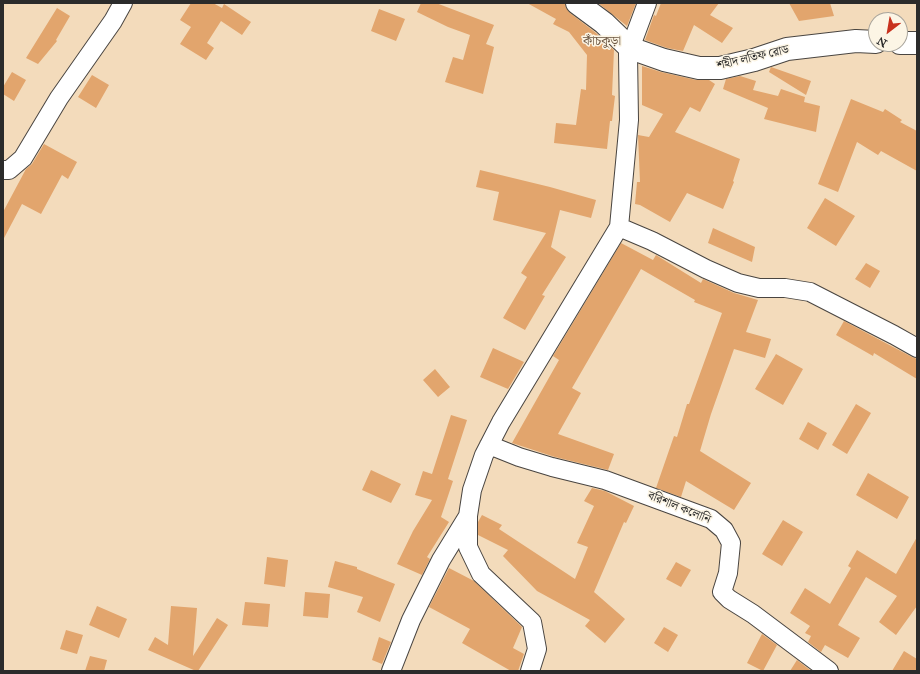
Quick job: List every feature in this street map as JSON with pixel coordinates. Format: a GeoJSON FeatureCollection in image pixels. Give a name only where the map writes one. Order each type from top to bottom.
{"type":"FeatureCollection","features":[{"type":"Feature","properties":{"kind":"street"},"geometry":{"type":"LineString","coordinates":[[3,170],[9,170],[23,158],[59,98],[124,3]]}},
{"type":"Feature","properties":{"kind":"street","name":"শহীদ লতিফ রোড"},"geometry":{"type":"LineString","coordinates":[[577,3],[604,23],[630,48],[664,60],[699,68],[720,68],[754,60],[787,49],[856,41],[868,42]]}},
{"type":"Feature","properties":{"kind":"street"},"geometry":{"type":"LineString","coordinates":[[530,671],[536,649],[532,622],[481,574],[468,546],[468,516],[472,490],[484,455],[501,422],[619,228],[629,120],[628,54],[647,3]]}},
{"type":"Feature","properties":{"kind":"street"},"geometry":{"type":"LineString","coordinates":[[619,228],[652,241],[706,269],[738,283],[759,288],[785,288],[810,292],[917,348]]}},
{"type":"Feature","properties":{"kind":"street","name":"বরিশাল কলোনি"},"geometry":{"type":"LineString","coordinates":[[489,445],[519,457],[552,467],[605,480],[711,519],[724,530],[731,543],[728,573],[722,592],[729,599],[758,618],[829,671]]}},
{"type":"Feature","properties":{"kind":"street"},"geometry":{"type":"LineString","coordinates":[[391,671],[411,620],[440,560],[468,516]]}},
{"type":"Feature","properties":{"kind":"building"},"geometry":{"type":"Polygon","coordinates":[[[191,3],[213,3],[222,8],[224,4],[251,22],[242,35],[221,21],[207,43],[214,48],[206,60],[180,44],[191,27],[180,20],[191,3]]]}},
{"type":"Feature","properties":{"kind":"building"},"geometry":{"type":"Polygon","coordinates":[[[421,3],[436,3],[494,25],[486,44],[494,47],[483,94],[445,82],[453,57],[463,60],[470,35],[448,27],[417,12],[421,3]]]}},
{"type":"Feature","properties":{"kind":"building"},"geometry":{"type":"Polygon","coordinates":[[[527,3],[565,3],[566,8],[570,13],[596,33],[614,50],[612,95],[615,96],[612,121],[610,121],[607,149],[554,143],[556,123],[576,125],[581,89],[586,90],[587,55],[569,32],[553,24],[556,19],[527,3]]]}},
{"type":"Feature","properties":{"kind":"building"},"geometry":{"type":"Polygon","coordinates":[[[598,3],[636,3],[627,26],[598,3]]]}},
{"type":"Feature","properties":{"kind":"building"},"geometry":{"type":"Polygon","coordinates":[[[661,3],[719,3],[710,15],[733,28],[722,43],[694,25],[683,51],[667,48],[645,40],[654,15],[656,16],[661,3]]]}},
{"type":"Feature","properties":{"kind":"building"},"geometry":{"type":"Polygon","coordinates":[[[789,3],[830,3],[834,16],[799,21],[789,3]]]}},
{"type":"Feature","properties":{"kind":"building"},"geometry":{"type":"Polygon","coordinates":[[[57,8],[70,16],[56,40],[57,41],[38,64],[26,58],[57,8]]]}},
{"type":"Feature","properties":{"kind":"building"},"geometry":{"type":"Polygon","coordinates":[[[379,9],[405,19],[396,41],[371,31],[379,9]]]}},
{"type":"Feature","properties":{"kind":"building"},"geometry":{"type":"Polygon","coordinates":[[[642,66],[696,80],[709,80],[715,84],[700,112],[690,107],[675,132],[740,159],[733,181],[734,182],[723,209],[687,193],[670,222],[640,205],[635,204],[637,182],[640,182],[638,135],[649,137],[663,114],[642,105],[642,66]]]}},
{"type":"Feature","properties":{"kind":"building"},"geometry":{"type":"Polygon","coordinates":[[[771,67],[811,81],[806,95],[769,72],[771,67]]]}},
{"type":"Feature","properties":{"kind":"building"},"geometry":{"type":"Polygon","coordinates":[[[12,72],[26,80],[14,101],[3,94],[3,87],[12,72]]]}},
{"type":"Feature","properties":{"kind":"building"},"geometry":{"type":"Polygon","coordinates":[[[92,75],[109,85],[96,108],[78,97],[92,75]]]}},
{"type":"Feature","properties":{"kind":"building"},"geometry":{"type":"Polygon","coordinates":[[[740,76],[756,81],[753,90],[778,96],[781,89],[805,97],[804,102],[820,106],[816,132],[764,119],[768,108],[723,89],[726,79],[740,76]]]}},
{"type":"Feature","properties":{"kind":"building"},"geometry":{"type":"Polygon","coordinates":[[[851,99],[883,112],[885,109],[902,120],[900,122],[917,131],[917,171],[881,151],[878,155],[857,142],[838,192],[818,184],[851,99]]]}},
{"type":"Feature","properties":{"kind":"building"},"geometry":{"type":"Polygon","coordinates":[[[44,144],[77,162],[68,179],[62,175],[41,214],[22,204],[3,240],[3,212],[26,169],[32,164],[44,144]]]}},
{"type":"Feature","properties":{"kind":"building"},"geometry":{"type":"Polygon","coordinates":[[[480,170],[596,200],[591,218],[560,210],[551,247],[566,257],[542,295],[545,296],[525,330],[503,318],[527,277],[521,273],[546,233],[493,220],[499,192],[476,187],[480,170]]]}},
{"type":"Feature","properties":{"kind":"building"},"geometry":{"type":"Polygon","coordinates":[[[825,198],[855,216],[836,246],[807,228],[825,198]]]}},
{"type":"Feature","properties":{"kind":"building"},"geometry":{"type":"Polygon","coordinates":[[[713,228],[755,247],[752,262],[708,243],[713,228]]]}},
{"type":"Feature","properties":{"kind":"building"},"geometry":{"type":"Polygon","coordinates":[[[621,243],[653,260],[656,255],[701,283],[703,279],[734,293],[758,300],[746,332],[771,339],[765,358],[734,349],[711,414],[700,451],[751,483],[734,510],[686,481],[681,497],[656,488],[674,436],[677,437],[687,404],[689,404],[722,313],[694,302],[695,300],[641,269],[572,388],[581,393],[558,434],[614,454],[608,470],[555,457],[512,443],[559,360],[553,356],[621,243]]]}},
{"type":"Feature","properties":{"kind":"building"},"geometry":{"type":"Polygon","coordinates":[[[866,263],[880,271],[870,288],[855,279],[866,263]]]}},
{"type":"Feature","properties":{"kind":"building"},"geometry":{"type":"Polygon","coordinates":[[[844,321],[917,359],[917,379],[874,353],[873,356],[836,335],[844,321]]]}},
{"type":"Feature","properties":{"kind":"building"},"geometry":{"type":"Polygon","coordinates":[[[493,348],[524,362],[508,389],[480,377],[493,348]]]}},
{"type":"Feature","properties":{"kind":"building"},"geometry":{"type":"Polygon","coordinates":[[[776,354],[803,369],[783,405],[755,389],[776,354]]]}},
{"type":"Feature","properties":{"kind":"building"},"geometry":{"type":"Polygon","coordinates":[[[435,369],[450,387],[438,397],[423,380],[435,369]]]}},
{"type":"Feature","properties":{"kind":"building"},"geometry":{"type":"Polygon","coordinates":[[[856,404],[871,413],[847,454],[832,445],[856,404]]]}},
{"type":"Feature","properties":{"kind":"building"},"geometry":{"type":"Polygon","coordinates":[[[451,415],[467,420],[448,479],[453,481],[441,517],[449,522],[427,557],[430,559],[422,575],[397,564],[413,531],[432,500],[415,495],[423,471],[432,474],[451,415]]]}},
{"type":"Feature","properties":{"kind":"building"},"geometry":{"type":"Polygon","coordinates":[[[808,422],[827,433],[818,450],[799,439],[808,422]]]}},
{"type":"Feature","properties":{"kind":"building"},"geometry":{"type":"Polygon","coordinates":[[[371,470],[401,484],[391,503],[362,490],[371,470]]]}},
{"type":"Feature","properties":{"kind":"building"},"geometry":{"type":"Polygon","coordinates":[[[868,473],[909,497],[897,519],[856,495],[868,473]]]}},
{"type":"Feature","properties":{"kind":"building"},"geometry":{"type":"Polygon","coordinates":[[[592,488],[605,491],[634,506],[626,523],[624,522],[594,592],[625,619],[605,643],[585,626],[590,620],[537,591],[503,556],[508,550],[478,535],[478,522],[482,515],[502,525],[499,529],[575,579],[588,547],[577,543],[594,506],[584,501],[592,488]]]}},
{"type":"Feature","properties":{"kind":"building"},"geometry":{"type":"Polygon","coordinates":[[[783,520],[803,532],[782,566],[762,554],[783,520]]]}},
{"type":"Feature","properties":{"kind":"building"},"geometry":{"type":"Polygon","coordinates":[[[917,537],[917,606],[896,635],[879,622],[897,596],[866,577],[838,625],[860,638],[848,658],[825,645],[821,652],[808,642],[811,636],[805,633],[810,626],[790,613],[805,588],[830,604],[851,568],[848,566],[857,550],[896,574],[917,537]]]}},
{"type":"Feature","properties":{"kind":"building"},"geometry":{"type":"Polygon","coordinates":[[[267,557],[288,560],[285,587],[264,584],[267,557]]]}},
{"type":"Feature","properties":{"kind":"building"},"geometry":{"type":"Polygon","coordinates":[[[335,561],[357,567],[357,569],[395,584],[380,622],[357,612],[363,597],[328,587],[335,561]]]}},
{"type":"Feature","properties":{"kind":"building"},"geometry":{"type":"Polygon","coordinates":[[[676,562],[691,570],[681,587],[666,579],[676,562]]]}},
{"type":"Feature","properties":{"kind":"building"},"geometry":{"type":"Polygon","coordinates":[[[449,568],[474,581],[522,627],[513,648],[524,654],[518,671],[511,671],[462,643],[470,629],[429,607],[449,568]]]}},
{"type":"Feature","properties":{"kind":"building"},"geometry":{"type":"Polygon","coordinates":[[[305,592],[330,594],[328,618],[303,616],[305,592]]]}},
{"type":"Feature","properties":{"kind":"building"},"geometry":{"type":"Polygon","coordinates":[[[245,602],[270,604],[268,627],[242,625],[245,602]]]}},
{"type":"Feature","properties":{"kind":"building"},"geometry":{"type":"Polygon","coordinates":[[[97,606],[127,619],[119,638],[89,625],[97,606]]]}},
{"type":"Feature","properties":{"kind":"building"},"geometry":{"type":"Polygon","coordinates":[[[171,606],[197,608],[193,656],[217,618],[228,625],[198,671],[148,650],[155,637],[168,645],[171,606]]]}},
{"type":"Feature","properties":{"kind":"building"},"geometry":{"type":"Polygon","coordinates":[[[664,627],[678,635],[668,652],[654,643],[664,627]]]}},
{"type":"Feature","properties":{"kind":"building"},"geometry":{"type":"Polygon","coordinates":[[[66,630],[83,635],[77,654],[60,649],[66,630]]]}},
{"type":"Feature","properties":{"kind":"building"},"geometry":{"type":"Polygon","coordinates":[[[762,634],[777,645],[763,671],[747,663],[762,634]]]}},
{"type":"Feature","properties":{"kind":"building"},"geometry":{"type":"Polygon","coordinates":[[[379,637],[391,642],[382,664],[372,660],[379,637]]]}},
{"type":"Feature","properties":{"kind":"building"},"geometry":{"type":"Polygon","coordinates":[[[904,651],[917,659],[917,671],[892,671],[904,651]]]}},
{"type":"Feature","properties":{"kind":"building"},"geometry":{"type":"Polygon","coordinates":[[[90,656],[107,660],[104,671],[85,671],[90,656]]]}},
{"type":"Feature","properties":{"kind":"building"},"geometry":{"type":"Polygon","coordinates":[[[797,660],[810,670],[810,671],[790,671],[797,660]]]}},
{"type":"Feature","properties":{"kind":"district","name":"কাঁচকুড়া"},"geometry":{"type":"Point","coordinates":[602,42]}}]}
